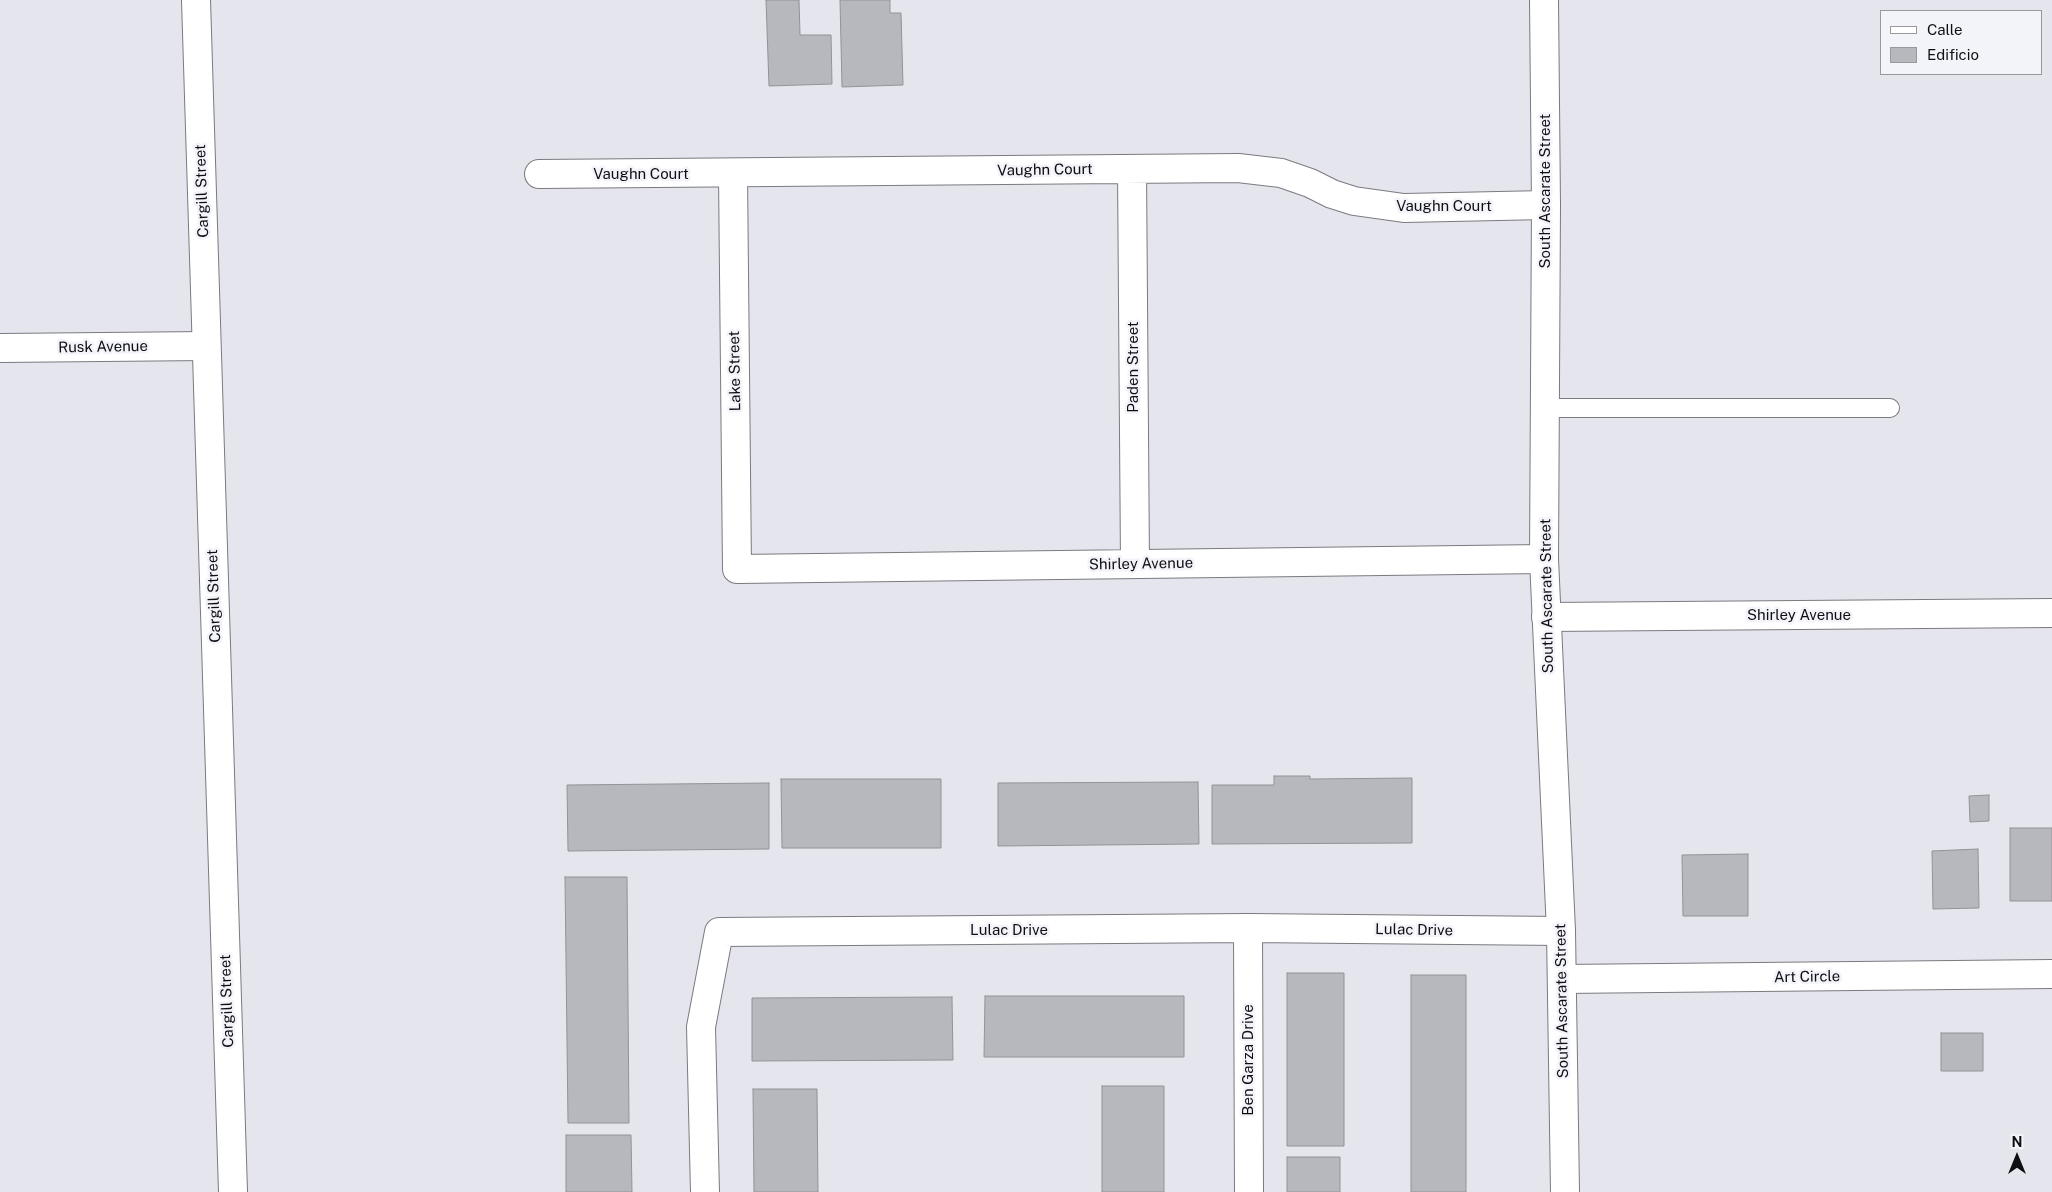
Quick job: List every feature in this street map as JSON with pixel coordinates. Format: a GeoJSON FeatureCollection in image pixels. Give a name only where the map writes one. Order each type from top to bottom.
{"type":"FeatureCollection","features":[{"type":"Feature","properties":{"kind":"street","name":"Cargill Street"},"geometry":{"type":"LineString","coordinates":[[196,0],[233,1192]]}},
{"type":"Feature","properties":{"kind":"street","name":"South Ascarate Street"},"geometry":{"type":"LineString","coordinates":[[1544,0],[1546,205],[1544,559],[1561,931],[1565,1192]]}},
{"type":"Feature","properties":{"kind":"street","name":"Vaughn Court"},"geometry":{"type":"LineString","coordinates":[[539,174],[733,174],[1238,168],[1281,173],[1354,201],[1404,208],[1546,205]]}},
{"type":"Feature","properties":{"kind":"street","name":"Paden Street"},"geometry":{"type":"LineString","coordinates":[[1132,169],[1135,564]]}},
{"type":"Feature","properties":{"kind":"street","name":"Lake Street"},"geometry":{"type":"LineString","coordinates":[[733,174],[737,568]]}},
{"type":"Feature","properties":{"kind":"street","name":"Rusk Avenue"},"geometry":{"type":"LineString","coordinates":[[0,348],[206,346]]}},
{"type":"Feature","properties":{"kind":"street","name":"Shirley Avenue"},"geometry":{"type":"LineString","coordinates":[[737,568],[1544,559]]}},
{"type":"Feature","properties":{"kind":"street","name":"Shirley Avenue"},"geometry":{"type":"LineString","coordinates":[[1546,617],[2052,613]]}},
{"type":"Feature","properties":{"kind":"street","name":"Lulac Drive"},"geometry":{"type":"LineString","coordinates":[[705,1192],[701,1027],[719,932],[1248,928],[1561,931]]}},
{"type":"Feature","properties":{"kind":"street","name":"Ben Garza Drive"},"geometry":{"type":"LineString","coordinates":[[1248,928],[1249,1192]]}},
{"type":"Feature","properties":{"kind":"street","name":"Art Circle"},"geometry":{"type":"LineString","coordinates":[[1562,979],[2052,974]]}},
{"type":"Feature","properties":{"kind":"lane"},"geometry":{"type":"LineString","coordinates":[[1545,408],[1890,408]]}},
{"type":"Feature","properties":{"kind":"building"},"geometry":{"type":"Polygon","coordinates":[[[766,0],[799,0],[800,35],[831,35],[832,84],[769,86],[766,0]]]}},
{"type":"Feature","properties":{"kind":"building"},"geometry":{"type":"Polygon","coordinates":[[[840,0],[890,0],[890,13],[901,13],[903,85],[842,87],[840,0]]]}},
{"type":"Feature","properties":{"kind":"building"},"geometry":{"type":"Polygon","coordinates":[[[1274,776],[1310,776],[1310,779],[1412,778],[1412,843],[1212,844],[1212,785],[1274,785],[1274,776]]]}},
{"type":"Feature","properties":{"kind":"building"},"geometry":{"type":"Polygon","coordinates":[[[781,779],[941,779],[941,848],[782,848],[781,779]]]}},
{"type":"Feature","properties":{"kind":"building"},"geometry":{"type":"Polygon","coordinates":[[[1198,782],[1199,844],[998,846],[998,783],[1198,782]]]}},
{"type":"Feature","properties":{"kind":"building"},"geometry":{"type":"Polygon","coordinates":[[[769,783],[769,849],[568,851],[567,785],[769,783]]]}},
{"type":"Feature","properties":{"kind":"building"},"geometry":{"type":"Polygon","coordinates":[[[1989,795],[1989,821],[1970,822],[1969,796],[1989,795]]]}},
{"type":"Feature","properties":{"kind":"building"},"geometry":{"type":"Polygon","coordinates":[[[2010,828],[2052,828],[2052,901],[2010,901],[2010,828]]]}},
{"type":"Feature","properties":{"kind":"building"},"geometry":{"type":"Polygon","coordinates":[[[1978,849],[1979,908],[1933,909],[1932,851],[1978,849]]]}},
{"type":"Feature","properties":{"kind":"building"},"geometry":{"type":"Polygon","coordinates":[[[1748,854],[1748,916],[1683,916],[1682,855],[1748,854]]]}},
{"type":"Feature","properties":{"kind":"building"},"geometry":{"type":"Polygon","coordinates":[[[565,877],[627,877],[629,1123],[568,1123],[565,877]]]}},
{"type":"Feature","properties":{"kind":"building"},"geometry":{"type":"Polygon","coordinates":[[[1287,973],[1344,973],[1344,1146],[1287,1146],[1287,973]]]}},
{"type":"Feature","properties":{"kind":"building"},"geometry":{"type":"Polygon","coordinates":[[[1411,975],[1466,975],[1466,1192],[1411,1192],[1411,975]]]}},
{"type":"Feature","properties":{"kind":"building"},"geometry":{"type":"Polygon","coordinates":[[[985,996],[1184,996],[1184,1057],[984,1057],[985,996]]]}},
{"type":"Feature","properties":{"kind":"building"},"geometry":{"type":"Polygon","coordinates":[[[952,997],[953,1060],[752,1061],[752,998],[952,997]]]}},
{"type":"Feature","properties":{"kind":"building"},"geometry":{"type":"Polygon","coordinates":[[[1941,1033],[1983,1033],[1983,1071],[1941,1071],[1941,1033]]]}},
{"type":"Feature","properties":{"kind":"building"},"geometry":{"type":"Polygon","coordinates":[[[1102,1086],[1164,1086],[1164,1192],[1102,1192],[1102,1086]]]}},
{"type":"Feature","properties":{"kind":"building"},"geometry":{"type":"Polygon","coordinates":[[[753,1089],[817,1089],[818,1192],[754,1192],[753,1089]]]}},
{"type":"Feature","properties":{"kind":"building"},"geometry":{"type":"Polygon","coordinates":[[[566,1135],[631,1135],[632,1192],[566,1192],[566,1135]]]}},
{"type":"Feature","properties":{"kind":"building"},"geometry":{"type":"Polygon","coordinates":[[[1287,1157],[1340,1157],[1340,1192],[1287,1192],[1287,1157]]]}}]}
